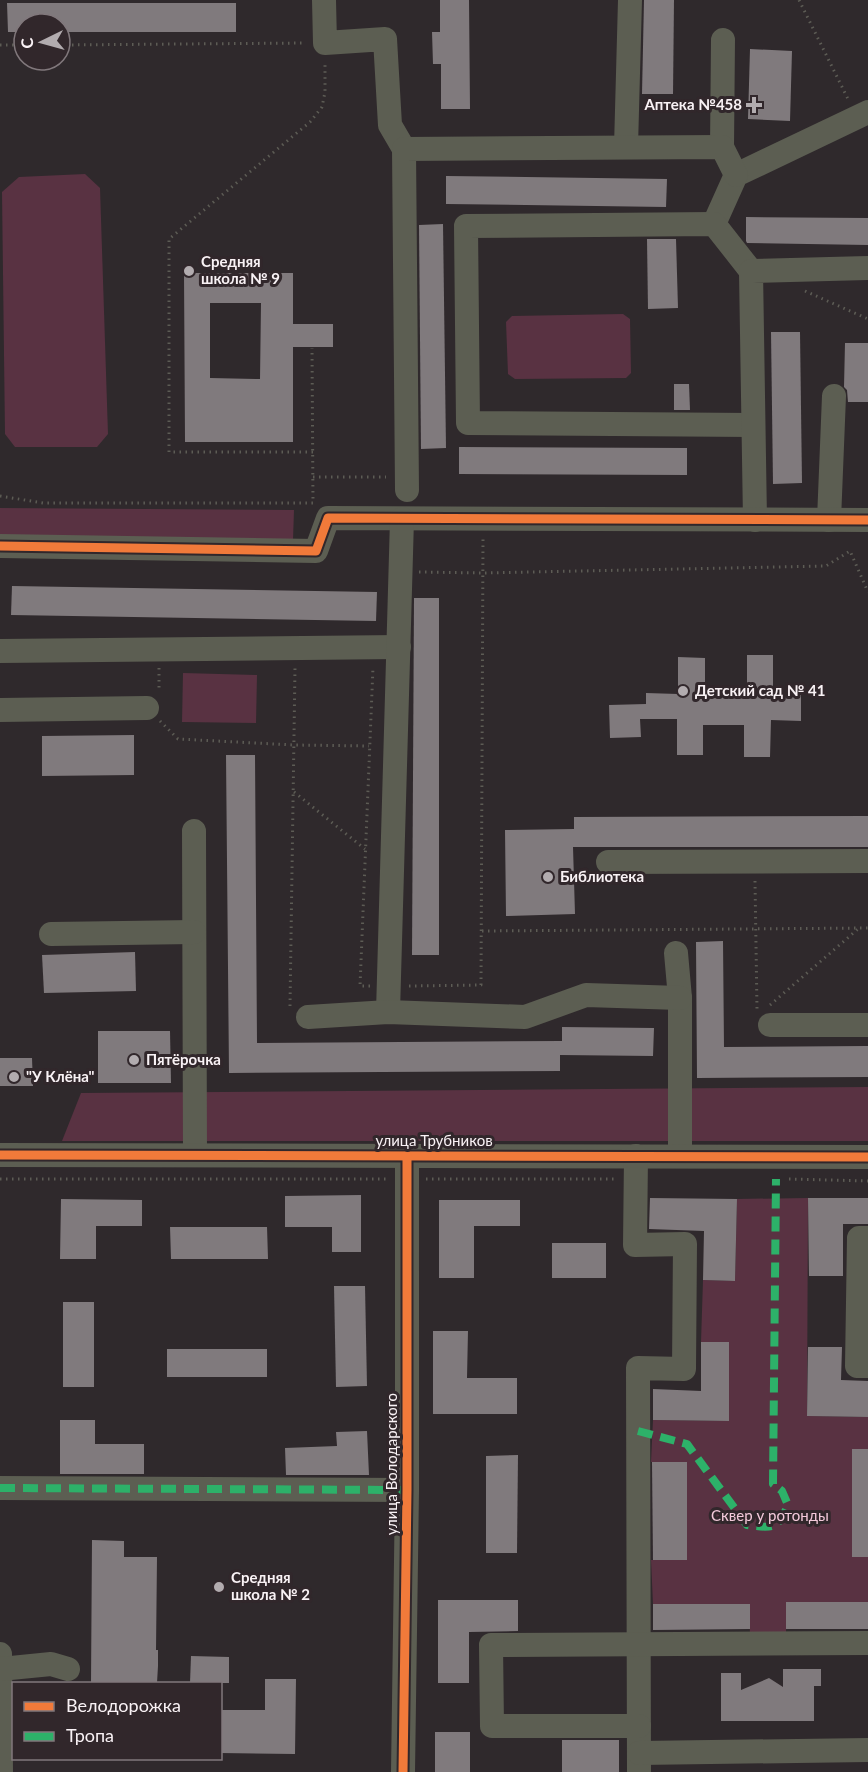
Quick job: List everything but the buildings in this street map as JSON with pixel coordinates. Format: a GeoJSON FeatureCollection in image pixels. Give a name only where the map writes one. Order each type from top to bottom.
{"type":"FeatureCollection","features":[{"type":"Feature","properties":{"kind":"street"},"geometry":{"type":"LineString","coordinates":[[324,0],[325,43],[385,39],[390,125],[404,149],[407,484]]}},
{"type":"Feature","properties":{"kind":"street"},"geometry":{"type":"LineString","coordinates":[[626,147],[630,0]]}},
{"type":"Feature","properties":{"kind":"street"},"geometry":{"type":"LineString","coordinates":[[723,40],[722,147],[736,175]]}},
{"type":"Feature","properties":{"kind":"street"},"geometry":{"type":"LineString","coordinates":[[714,224],[736,175],[862,115]]}},
{"type":"Feature","properties":{"kind":"street"},"geometry":{"type":"LineString","coordinates":[[404,149],[722,147]]}},
{"type":"Feature","properties":{"kind":"street"},"geometry":{"type":"LineString","coordinates":[[714,224],[751,271],[755,520]]}},
{"type":"Feature","properties":{"kind":"street"},"geometry":{"type":"LineString","coordinates":[[714,224],[466,226],[468,423],[753,425]]}},
{"type":"Feature","properties":{"kind":"street"},"geometry":{"type":"LineString","coordinates":[[751,271],[868,268]]}},
{"type":"Feature","properties":{"kind":"street"},"geometry":{"type":"LineString","coordinates":[[829,520],[834,396]]}},
{"type":"Feature","properties":{"kind":"street"},"geometry":{"type":"LineString","coordinates":[[0,546],[316,551],[328,519],[868,520]]}},
{"type":"Feature","properties":{"kind":"street"},"geometry":{"type":"LineString","coordinates":[[388,1012],[402,519]]}},
{"type":"Feature","properties":{"kind":"street"},"geometry":{"type":"LineString","coordinates":[[0,651],[399,647]]}},
{"type":"Feature","properties":{"kind":"street"},"geometry":{"type":"LineString","coordinates":[[0,710],[155,709]]}},
{"type":"Feature","properties":{"kind":"street"},"geometry":{"type":"LineString","coordinates":[[194,831],[195,1155]]}},
{"type":"Feature","properties":{"kind":"street"},"geometry":{"type":"LineString","coordinates":[[608,862],[868,861]]}},
{"type":"Feature","properties":{"kind":"street"},"geometry":{"type":"LineString","coordinates":[[51,934],[194,932]]}},
{"type":"Feature","properties":{"kind":"street"},"geometry":{"type":"LineString","coordinates":[[676,953],[680,998],[680,1155]]}},
{"type":"Feature","properties":{"kind":"street"},"geometry":{"type":"LineString","coordinates":[[299,1013],[388,1012],[525,1017],[586,995],[680,998]]}},
{"type":"Feature","properties":{"kind":"street"},"geometry":{"type":"LineString","coordinates":[[764,1016],[868,1025]]}},
{"type":"Feature","properties":{"kind":"street","name":"улица Трубников"},"geometry":{"type":"LineString","coordinates":[[0,1155],[195,1155],[408,1167],[636,1167],[680,1155],[868,1157]]}},
{"type":"Feature","properties":{"kind":"street","name":"улица Володарского"},"geometry":{"type":"LineString","coordinates":[[403,1772],[408,1167]]}},
{"type":"Feature","properties":{"kind":"street"},"geometry":{"type":"LineString","coordinates":[[636,1167],[635,1245],[685,1244],[684,1369],[638,1368],[639,1762],[868,1750]]}},
{"type":"Feature","properties":{"kind":"street"},"geometry":{"type":"LineString","coordinates":[[868,1238],[860,1238],[856,1366],[868,1366]]}},
{"type":"Feature","properties":{"kind":"street"},"geometry":{"type":"LineString","coordinates":[[0,1488],[407,1490]]}},
{"type":"Feature","properties":{"kind":"street"},"geometry":{"type":"LineString","coordinates":[[639,1726],[492,1726],[491,1645],[868,1643]]}},
{"type":"Feature","properties":{"kind":"street"},"geometry":{"type":"LineString","coordinates":[[0,1654],[2,1772]]}},
{"type":"Feature","properties":{"kind":"street"},"geometry":{"type":"LineString","coordinates":[[0,1669],[51,1664],[68,1669]]}},
{"type":"Feature","properties":{"kind":"path"},"geometry":{"type":"LineString","coordinates":[[799,0],[862,115]]}},
{"type":"Feature","properties":{"kind":"path"},"geometry":{"type":"LineString","coordinates":[[72,45],[325,43],[325,92],[322,106],[310,122],[169,240],[169,452],[313,452]]}},
{"type":"Feature","properties":{"kind":"path"},"geometry":{"type":"LineString","coordinates":[[783,269],[785,282],[868,319]]}},
{"type":"Feature","properties":{"kind":"path"},"geometry":{"type":"LineString","coordinates":[[0,496],[43,503],[313,503],[312,348]]}},
{"type":"Feature","properties":{"kind":"path"},"geometry":{"type":"LineString","coordinates":[[313,477],[407,484]]}},
{"type":"Feature","properties":{"kind":"path"},"geometry":{"type":"LineString","coordinates":[[374,647],[360,986],[482,985],[484,519]]}},
{"type":"Feature","properties":{"kind":"path"},"geometry":{"type":"LineString","coordinates":[[400,571],[483,573],[826,566],[850,551],[868,592]]}},
{"type":"Feature","properties":{"kind":"path"},"geometry":{"type":"LineString","coordinates":[[295,648],[293,791],[299,1013]]}},
{"type":"Feature","properties":{"kind":"path"},"geometry":{"type":"LineString","coordinates":[[159,650],[155,709],[178,739],[369,746]]}},
{"type":"Feature","properties":{"kind":"path"},"geometry":{"type":"LineString","coordinates":[[293,791],[365,849]]}},
{"type":"Feature","properties":{"kind":"path"},"geometry":{"type":"LineString","coordinates":[[755,861],[756,929],[764,1016]]}},
{"type":"Feature","properties":{"kind":"path"},"geometry":{"type":"LineString","coordinates":[[764,1016],[858,928]]}},
{"type":"Feature","properties":{"kind":"path"},"geometry":{"type":"LineString","coordinates":[[482,931],[868,928]]}},
{"type":"Feature","properties":{"kind":"path"},"geometry":{"type":"LineString","coordinates":[[0,1179],[408,1167],[636,1167]]}},
{"type":"Feature","properties":{"kind":"path"},"geometry":{"type":"LineString","coordinates":[[788,1179],[868,1180]]}},
{"type":"Feature","properties":{"kind":"green space"},"geometry":{"type":"Polygon","coordinates":[[[85,174],[100,188],[108,434],[97,447],[15,447],[5,434],[2,192],[19,177],[85,174]]]}},
{"type":"Feature","properties":{"kind":"green space"},"geometry":{"type":"Polygon","coordinates":[[[623,314],[630,319],[631,373],[626,378],[515,379],[508,374],[506,322],[512,316],[623,314]]]}},
{"type":"Feature","properties":{"kind":"green space"},"geometry":{"type":"Polygon","coordinates":[[[0,508],[294,510],[293,540],[0,541],[0,508]]]}},
{"type":"Feature","properties":{"kind":"green space"},"geometry":{"type":"Polygon","coordinates":[[[183,673],[257,675],[256,723],[182,722],[183,673]]]}},
{"type":"Feature","properties":{"kind":"green space"},"geometry":{"type":"Polygon","coordinates":[[[868,1087],[868,1141],[62,1141],[81,1093],[868,1087]]]}},
{"type":"Feature","properties":{"kind":"green space","name":"Сквер у ротонды"},"geometry":{"type":"Polygon","coordinates":[[[808,1198],[807,1416],[868,1417],[868,1449],[852,1449],[852,1556],[868,1557],[868,1602],[787,1602],[786,1632],[750,1636],[749,1604],[653,1604],[651,1560],[687,1560],[687,1463],[651,1462],[653,1420],[729,1421],[729,1343],[701,1342],[703,1280],[735,1281],[737,1199],[808,1198]]]}},
{"type":"Feature","properties":{"kind":"marked path"},"geometry":{"type":"LineString","coordinates":[[638,1431],[687,1444],[747,1525],[768,1527],[781,1519],[788,1505],[782,1491],[773,1484],[776,1179]]}},
{"type":"Feature","properties":{"kind":"marked path"},"geometry":{"type":"LineString","coordinates":[[0,1488],[407,1490]]}},
{"type":"Feature","properties":{"kind":"cycle path"},"geometry":{"type":"LineString","coordinates":[[0,546],[316,551],[328,518],[868,520]]}},
{"type":"Feature","properties":{"kind":"cycle path"},"geometry":{"type":"LineString","coordinates":[[0,1155],[868,1157]]}},
{"type":"Feature","properties":{"kind":"cycle path"},"geometry":{"type":"LineString","coordinates":[[403,1772],[407,1490],[407,1156]]}},
{"type":"Feature","properties":{"kind":"place","name":"Аптека №458"},"geometry":{"type":"Point","coordinates":[754,105]}},
{"type":"Feature","properties":{"kind":"place","name":"Средняя школа № 9"},"geometry":{"type":"Point","coordinates":[189,271]}},
{"type":"Feature","properties":{"kind":"place","name":"Детский сад № 41"},"geometry":{"type":"Point","coordinates":[683,691]}},
{"type":"Feature","properties":{"kind":"place","name":"Библиотека"},"geometry":{"type":"Point","coordinates":[548,877]}},
{"type":"Feature","properties":{"kind":"place","name":"Пятёрочка"},"geometry":{"type":"Point","coordinates":[134,1060]}},
{"type":"Feature","properties":{"kind":"place","name":"\"У Клёна\""},"geometry":{"type":"Point","coordinates":[14,1077]}},
{"type":"Feature","properties":{"kind":"place","name":"Средняя школа № 2"},"geometry":{"type":"Point","coordinates":[219,1587]}}]}
